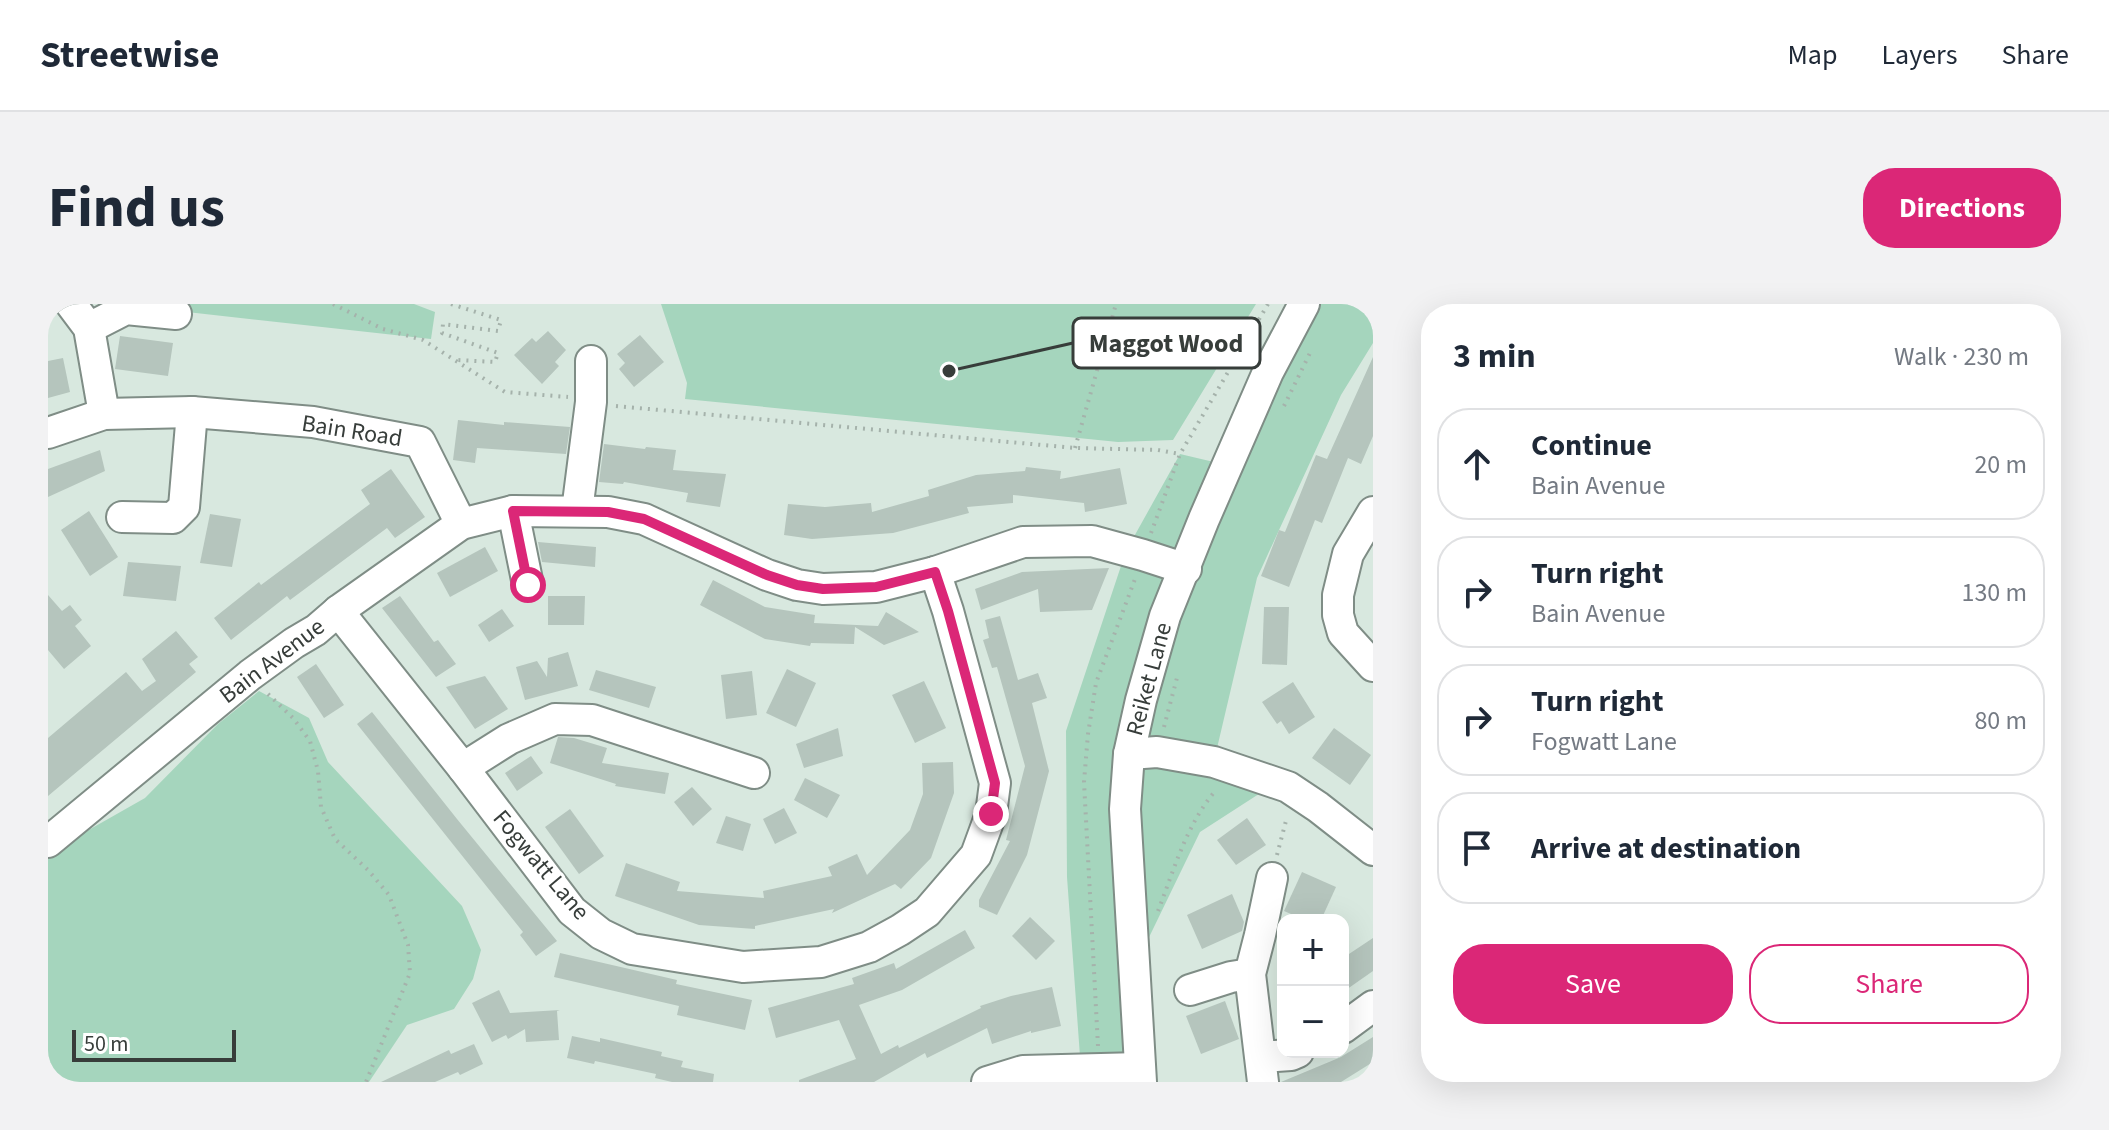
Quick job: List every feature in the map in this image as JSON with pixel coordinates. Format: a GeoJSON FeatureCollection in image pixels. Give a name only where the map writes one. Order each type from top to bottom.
{"type":"FeatureCollection","features":[{"type":"Feature","properties":{"kind":"street"},"geometry":{"type":"LineString","coordinates":[[71,304],[89,328],[104,414]]}},
{"type":"Feature","properties":{"kind":"street","name":"Reiket Lane"},"geometry":{"type":"LineString","coordinates":[[1140,1075],[1125,809],[1143,753],[1141,700],[1165,616],[1210,505],[1268,372],[1304,304]]}},
{"type":"Feature","properties":{"kind":"street"},"geometry":{"type":"LineString","coordinates":[[89,328],[126,309],[176,314]]}},
{"type":"Feature","properties":{"kind":"street"},"geometry":{"type":"LineString","coordinates":[[577,511],[591,402],[591,361]]}},
{"type":"Feature","properties":{"kind":"street"},"geometry":{"type":"LineString","coordinates":[[122,517],[173,518],[184,507],[192,412]]}},
{"type":"Feature","properties":{"kind":"street","name":"Bain Road"},"geometry":{"type":"LineString","coordinates":[[48,433],[104,414],[192,412],[313,422],[420,442],[461,524]]}},
{"type":"Feature","properties":{"kind":"street"},"geometry":{"type":"LineString","coordinates":[[513,511],[528,585]]}},
{"type":"Feature","properties":{"kind":"street","name":"Bain Avenue"},"geometry":{"type":"LineString","coordinates":[[49,839],[250,675],[461,524],[513,511],[608,512],[644,519],[767,575],[797,585],[823,589],[876,587],[935,572],[1023,542],[1092,541],[1186,569]]}},
{"type":"Feature","properties":{"kind":"street"},"geometry":{"type":"LineString","coordinates":[[1373,512],[1348,554],[1338,595],[1338,615],[1343,633],[1373,666]]}},
{"type":"Feature","properties":{"kind":"street","name":"Fogwatt Lane"},"geometry":{"type":"LineString","coordinates":[[338,611],[572,911],[601,934],[632,949],[743,967],[821,962],[869,947],[927,912],[976,855],[991,814],[995,783],[935,572]]}},
{"type":"Feature","properties":{"kind":"street"},"geometry":{"type":"LineString","coordinates":[[463,768],[509,739],[555,719],[592,720],[754,773]]}},
{"type":"Feature","properties":{"kind":"street"},"geometry":{"type":"LineString","coordinates":[[1143,753],[1214,762],[1276,783],[1294,791],[1373,850]]}},
{"type":"Feature","properties":{"kind":"street"},"geometry":{"type":"LineString","coordinates":[[1272,878],[1272,936],[1250,974],[1262,1070],[1285,1058]]}},
{"type":"Feature","properties":{"kind":"street"},"geometry":{"type":"LineString","coordinates":[[1190,990],[1250,974]]}},
{"type":"Feature","properties":{"kind":"street"},"geometry":{"type":"LineString","coordinates":[[1349,1024],[1373,1006]]}},
{"type":"Feature","properties":{"kind":"street"},"geometry":{"type":"LineString","coordinates":[[987,1082],[1023,1071],[1140,1075]]}},
{"type":"Feature","properties":{"kind":"path"},"geometry":{"type":"LineString","coordinates":[[333,304],[383,329],[423,340],[505,392],[570,397],[688,414],[1075,448],[1158,450],[1180,454],[1268,304]]}},
{"type":"Feature","properties":{"kind":"path"},"geometry":{"type":"LineString","coordinates":[[451,304],[501,320],[498,331],[443,324],[442,333],[498,353],[495,362],[455,359]]}},
{"type":"Feature","properties":{"kind":"path"},"geometry":{"type":"LineString","coordinates":[[1075,448],[1116,304]]}},
{"type":"Feature","properties":{"kind":"path"},"geometry":{"type":"LineString","coordinates":[[1279,416],[1313,346]]}},
{"type":"Feature","properties":{"kind":"path"},"geometry":{"type":"LineString","coordinates":[[1143,753],[1177,674]]}},
{"type":"Feature","properties":{"kind":"path"},"geometry":{"type":"LineString","coordinates":[[250,675],[293,718],[310,741],[318,771],[321,807],[335,839],[389,895],[408,945],[410,973],[366,1082]]}},
{"type":"Feature","properties":{"kind":"path"},"geometry":{"type":"LineString","coordinates":[[1272,878],[1294,791]]}},
{"type":"Feature","properties":{"kind":"path"},"geometry":{"type":"LineString","coordinates":[[1154,921],[1184,842],[1207,800]]}},
{"type":"Feature","properties":{"kind":"green space"},"geometry":{"type":"Polygon","coordinates":[[[188,304],[414,304],[435,312],[431,339],[187,312],[188,304]]]}},
{"type":"Feature","properties":{"kind":"green space"},"geometry":{"type":"Polygon","coordinates":[[[661,304],[1256,304],[1173,440],[1118,442],[685,399],[687,383],[661,304]]]}},
{"type":"Feature","properties":{"kind":"green space"},"geometry":{"type":"Polygon","coordinates":[[[1301,304],[1373,304],[1373,343],[1341,395],[1257,578],[1214,761],[1276,783],[1200,832],[1138,960],[1140,1068],[1081,1070],[1067,877],[1066,731],[1126,551],[1180,454],[1218,463],[1301,304]]]}},
{"type":"Feature","properties":{"kind":"green space"},"geometry":{"type":"Polygon","coordinates":[[[259,691],[309,718],[328,762],[462,906],[481,950],[473,979],[454,1009],[407,1025],[369,1082],[48,1082],[48,858],[71,840],[145,798],[218,724],[259,691]]]}},
{"type":"Feature","properties":{"kind":"building"},"geometry":{"type":"Polygon","coordinates":[[[548,331],[566,350],[555,362],[559,366],[542,384],[514,355],[532,338],[536,342],[548,331]]]}},
{"type":"Feature","properties":{"kind":"building"},"geometry":{"type":"Polygon","coordinates":[[[640,335],[664,362],[634,387],[619,369],[625,363],[617,354],[640,335]]]}},
{"type":"Feature","properties":{"kind":"building"},"geometry":{"type":"Polygon","coordinates":[[[120,336],[173,343],[168,376],[115,369],[120,336]]]}},
{"type":"Feature","properties":{"kind":"building"},"geometry":{"type":"Polygon","coordinates":[[[1373,357],[1373,436],[1361,464],[1348,458],[1322,523],[1315,520],[1289,587],[1261,576],[1279,530],[1285,532],[1316,455],[1327,459],[1373,357]]]}},
{"type":"Feature","properties":{"kind":"building"},"geometry":{"type":"Polygon","coordinates":[[[63,358],[70,392],[48,398],[48,361],[63,358]]]}},
{"type":"Feature","properties":{"kind":"building"},"geometry":{"type":"Polygon","coordinates":[[[458,420],[570,427],[566,454],[477,448],[475,463],[453,460],[458,420]]]}},
{"type":"Feature","properties":{"kind":"building"},"geometry":{"type":"Polygon","coordinates":[[[604,444],[676,450],[673,470],[726,474],[720,507],[686,502],[688,493],[624,482],[599,482],[604,444]]]}},
{"type":"Feature","properties":{"kind":"building"},"geometry":{"type":"Polygon","coordinates":[[[100,450],[105,471],[48,497],[48,469],[100,450]]]}},
{"type":"Feature","properties":{"kind":"building"},"geometry":{"type":"Polygon","coordinates":[[[1026,467],[1061,471],[1060,479],[1120,468],[1127,504],[1085,512],[1084,503],[1013,495],[1013,503],[967,507],[969,513],[893,533],[812,539],[784,535],[788,504],[825,507],[871,503],[872,512],[929,496],[928,490],[976,475],[1025,471],[1026,467]]]}},
{"type":"Feature","properties":{"kind":"building"},"geometry":{"type":"Polygon","coordinates":[[[391,469],[425,517],[395,538],[387,528],[290,600],[287,596],[231,640],[214,618],[259,582],[261,585],[370,504],[361,490],[391,469]]]}},
{"type":"Feature","properties":{"kind":"building"},"geometry":{"type":"Polygon","coordinates":[[[89,511],[118,557],[90,576],[61,530],[89,511]]]}},
{"type":"Feature","properties":{"kind":"building"},"geometry":{"type":"Polygon","coordinates":[[[210,514],[241,519],[232,567],[200,563],[210,514]]]}},
{"type":"Feature","properties":{"kind":"building"},"geometry":{"type":"Polygon","coordinates":[[[538,542],[596,547],[595,567],[542,562],[538,542]]]}},
{"type":"Feature","properties":{"kind":"building"},"geometry":{"type":"Polygon","coordinates":[[[485,547],[498,571],[450,597],[437,573],[485,547]]]}},
{"type":"Feature","properties":{"kind":"building"},"geometry":{"type":"Polygon","coordinates":[[[128,562],[181,566],[176,601],[123,596],[128,562]]]}},
{"type":"Feature","properties":{"kind":"building"},"geometry":{"type":"Polygon","coordinates":[[[1109,568],[1092,610],[1040,612],[1038,589],[981,610],[975,589],[1022,572],[1109,568]]]}},
{"type":"Feature","properties":{"kind":"building"},"geometry":{"type":"Polygon","coordinates":[[[713,580],[765,607],[815,615],[814,623],[878,626],[886,612],[919,632],[884,645],[855,627],[854,644],[811,643],[810,646],[765,639],[700,605],[713,580]]]}},
{"type":"Feature","properties":{"kind":"building"},"geometry":{"type":"Polygon","coordinates":[[[48,595],[62,611],[70,605],[82,620],[75,626],[91,646],[64,669],[48,650],[48,595]]]}},
{"type":"Feature","properties":{"kind":"building"},"geometry":{"type":"Polygon","coordinates":[[[400,596],[434,642],[438,640],[456,664],[436,677],[382,608],[400,596]]]}},
{"type":"Feature","properties":{"kind":"building"},"geometry":{"type":"Polygon","coordinates":[[[548,596],[585,596],[584,625],[548,625],[548,596]]]}},
{"type":"Feature","properties":{"kind":"building"},"geometry":{"type":"Polygon","coordinates":[[[1264,607],[1289,607],[1287,665],[1262,664],[1264,607]]]}},
{"type":"Feature","properties":{"kind":"building"},"geometry":{"type":"Polygon","coordinates":[[[502,609],[514,626],[489,642],[478,625],[502,609]]]}},
{"type":"Feature","properties":{"kind":"building"},"geometry":{"type":"Polygon","coordinates":[[[1000,616],[1018,680],[1038,673],[1047,698],[1032,703],[1049,771],[1027,855],[997,915],[979,907],[979,900],[1010,841],[1006,840],[1025,766],[997,667],[992,668],[983,640],[989,638],[985,620],[1000,616]]]}},
{"type":"Feature","properties":{"kind":"building"},"geometry":{"type":"Polygon","coordinates":[[[176,631],[198,657],[189,664],[196,672],[48,796],[48,738],[126,672],[142,691],[156,681],[142,659],[176,631]]]}},
{"type":"Feature","properties":{"kind":"building"},"geometry":{"type":"Polygon","coordinates":[[[568,652],[578,686],[525,700],[516,667],[537,661],[547,677],[548,658],[568,652]]]}},
{"type":"Feature","properties":{"kind":"building"},"geometry":{"type":"Polygon","coordinates":[[[316,664],[344,705],[324,718],[297,677],[316,664]]]}},
{"type":"Feature","properties":{"kind":"building"},"geometry":{"type":"Polygon","coordinates":[[[787,669],[816,683],[796,727],[766,713],[787,669]]]}},
{"type":"Feature","properties":{"kind":"building"},"geometry":{"type":"Polygon","coordinates":[[[596,670],[656,687],[649,708],[589,690],[596,670]]]}},
{"type":"Feature","properties":{"kind":"building"},"geometry":{"type":"Polygon","coordinates":[[[752,671],[757,715],[726,719],[721,675],[752,671]]]}},
{"type":"Feature","properties":{"kind":"building"},"geometry":{"type":"Polygon","coordinates":[[[485,676],[508,709],[475,729],[446,687],[485,676]]]}},
{"type":"Feature","properties":{"kind":"building"},"geometry":{"type":"Polygon","coordinates":[[[924,681],[946,728],[915,743],[892,695],[924,681]]]}},
{"type":"Feature","properties":{"kind":"building"},"geometry":{"type":"Polygon","coordinates":[[[1293,682],[1315,717],[1289,734],[1281,721],[1277,724],[1262,702],[1293,682]]]}},
{"type":"Feature","properties":{"kind":"building"},"geometry":{"type":"Polygon","coordinates":[[[372,712],[557,941],[536,956],[520,935],[523,932],[357,724],[372,712]]]}},
{"type":"Feature","properties":{"kind":"building"},"geometry":{"type":"Polygon","coordinates":[[[838,728],[843,756],[804,768],[796,744],[838,728]]]}},
{"type":"Feature","properties":{"kind":"building"},"geometry":{"type":"Polygon","coordinates":[[[1334,728],[1371,755],[1350,785],[1312,758],[1334,728]]]}},
{"type":"Feature","properties":{"kind":"building"},"geometry":{"type":"Polygon","coordinates":[[[558,737],[574,738],[607,748],[602,763],[669,773],[665,794],[615,786],[550,763],[558,737]]]}},
{"type":"Feature","properties":{"kind":"building"},"geometry":{"type":"Polygon","coordinates":[[[531,756],[543,773],[517,791],[505,773],[531,756]]]}},
{"type":"Feature","properties":{"kind":"building"},"geometry":{"type":"Polygon","coordinates":[[[953,762],[954,793],[931,858],[901,889],[895,884],[832,913],[834,909],[755,926],[755,929],[699,925],[615,896],[626,863],[680,882],[677,891],[764,898],[763,891],[832,876],[828,867],[857,854],[867,875],[910,830],[923,794],[922,763],[953,762]]]}},
{"type":"Feature","properties":{"kind":"building"},"geometry":{"type":"Polygon","coordinates":[[[805,778],[840,795],[827,818],[794,800],[805,778]]]}},
{"type":"Feature","properties":{"kind":"building"},"geometry":{"type":"Polygon","coordinates":[[[692,787],[712,809],[693,826],[674,802],[692,787]]]}},
{"type":"Feature","properties":{"kind":"building"},"geometry":{"type":"Polygon","coordinates":[[[784,808],[797,833],[775,844],[763,819],[784,808]]]}},
{"type":"Feature","properties":{"kind":"building"},"geometry":{"type":"Polygon","coordinates":[[[570,809],[604,856],[579,874],[545,827],[570,809]]]}},
{"type":"Feature","properties":{"kind":"building"},"geometry":{"type":"Polygon","coordinates":[[[726,816],[751,824],[743,851],[716,843],[726,816]]]}},
{"type":"Feature","properties":{"kind":"building"},"geometry":{"type":"Polygon","coordinates":[[[1247,818],[1266,845],[1236,865],[1217,840],[1247,818]]]}},
{"type":"Feature","properties":{"kind":"building"},"geometry":{"type":"Polygon","coordinates":[[[1302,872],[1336,887],[1324,914],[1291,914],[1284,911],[1302,872]]]}},
{"type":"Feature","properties":{"kind":"building"},"geometry":{"type":"Polygon","coordinates":[[[1232,894],[1244,922],[1242,931],[1202,949],[1187,915],[1232,894]]]}},
{"type":"Feature","properties":{"kind":"building"},"geometry":{"type":"Polygon","coordinates":[[[1030,917],[1055,941],[1036,960],[1012,936],[1030,917]]]}},
{"type":"Feature","properties":{"kind":"building"},"geometry":{"type":"Polygon","coordinates":[[[965,930],[975,948],[902,990],[859,1005],[881,1054],[898,1045],[899,1048],[980,1006],[1052,987],[1061,1026],[1031,1031],[992,1044],[987,1028],[927,1058],[925,1053],[874,1082],[799,1082],[856,1059],[839,1020],[776,1038],[768,1008],[854,984],[852,978],[894,963],[896,969],[965,930]]]}},
{"type":"Feature","properties":{"kind":"building"},"geometry":{"type":"Polygon","coordinates":[[[1373,938],[1373,971],[1349,988],[1349,986],[1349,954],[1373,938]]]}},
{"type":"Feature","properties":{"kind":"building"},"geometry":{"type":"Polygon","coordinates":[[[560,953],[677,980],[676,984],[752,1000],[745,1030],[677,1015],[679,1006],[554,977],[560,953]]]}},
{"type":"Feature","properties":{"kind":"building"},"geometry":{"type":"Polygon","coordinates":[[[499,990],[510,1013],[560,1010],[557,1011],[559,1040],[526,1042],[525,1029],[508,1039],[506,1035],[492,1042],[472,1003],[499,990]]]}},
{"type":"Feature","properties":{"kind":"building"},"geometry":{"type":"Polygon","coordinates":[[[1225,1001],[1239,1039],[1201,1054],[1186,1016],[1225,1001]]]}},
{"type":"Feature","properties":{"kind":"building"},"geometry":{"type":"Polygon","coordinates":[[[572,1036],[600,1042],[600,1038],[662,1052],[661,1056],[683,1061],[681,1067],[714,1074],[713,1082],[672,1082],[655,1078],[656,1074],[567,1058],[572,1036]]]}},
{"type":"Feature","properties":{"kind":"building"},"geometry":{"type":"Polygon","coordinates":[[[1373,1037],[1373,1062],[1341,1082],[1281,1082],[1339,1058],[1349,1058],[1349,1052],[1373,1037]]]}},
{"type":"Feature","properties":{"kind":"building"},"geometry":{"type":"Polygon","coordinates":[[[474,1044],[483,1064],[460,1075],[458,1072],[435,1082],[381,1082],[449,1050],[451,1054],[474,1044]]]}},
{"type":"Feature","properties":{"kind":"place","name":"Maggot Wood"},"geometry":{"type":"Point","coordinates":[949,371]}},
{"type":"Feature","properties":{"kind":"route"},"geometry":{"type":"LineString","coordinates":[[528,585],[513,511],[608,512],[644,519],[767,575],[797,585],[823,589],[876,587],[935,572],[995,783],[991,814]]}}]}
